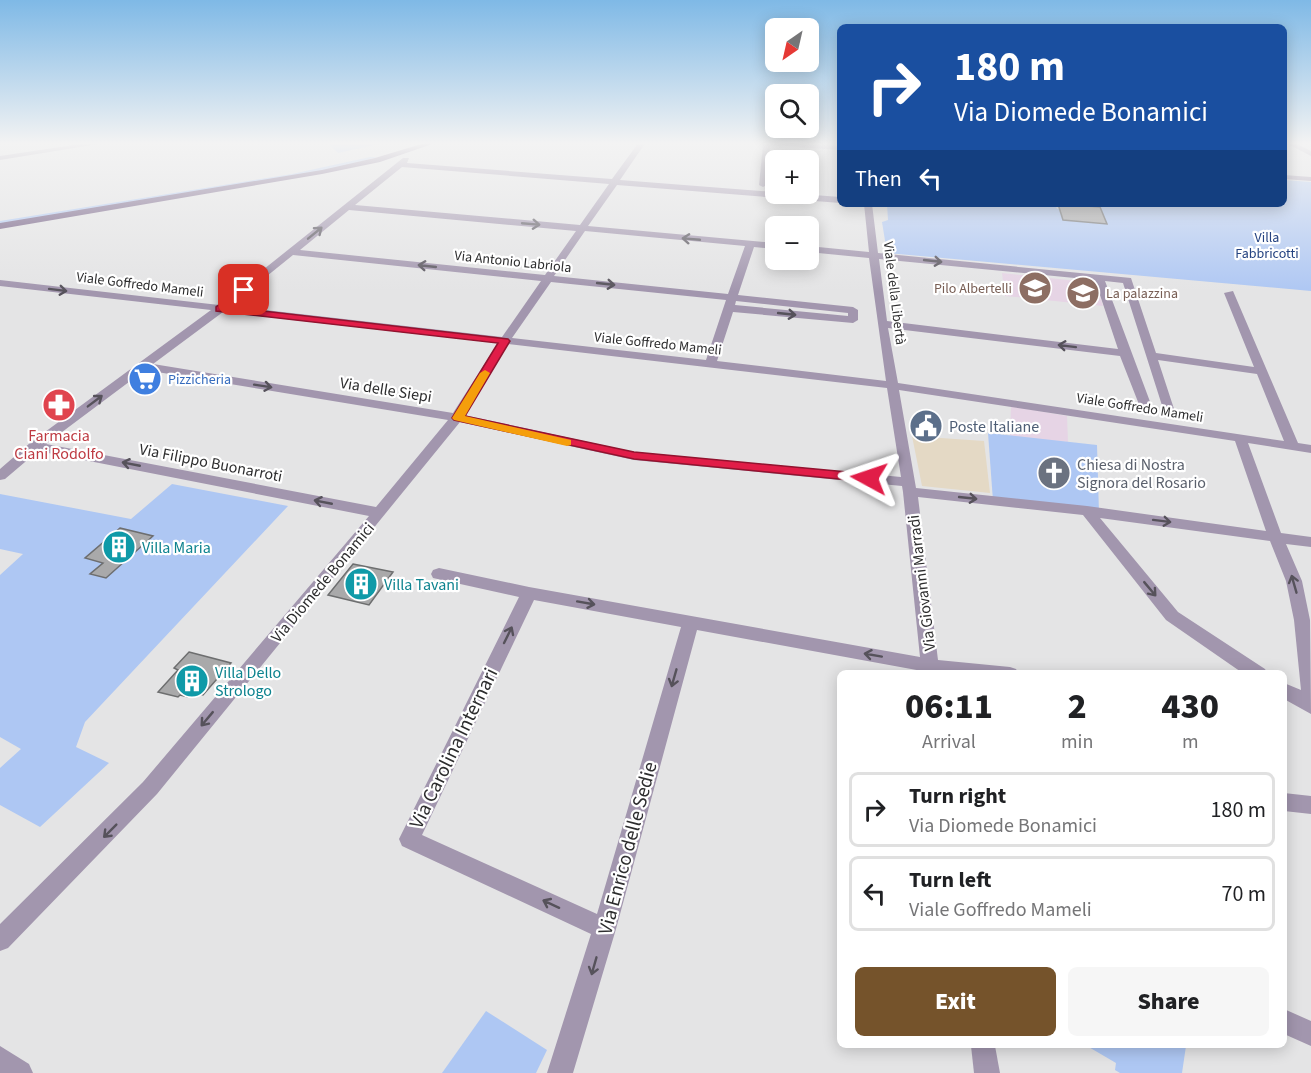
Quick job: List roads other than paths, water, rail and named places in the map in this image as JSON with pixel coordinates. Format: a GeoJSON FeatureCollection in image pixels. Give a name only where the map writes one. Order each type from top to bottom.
{"type":"FeatureCollection","features":[{"type":"Feature","properties":{"kind":"main road"},"geometry":{"type":"LineString","coordinates":[[0,219],[165,192]]}},
{"type":"Feature","properties":{"kind":"main road"},"geometry":{"type":"LineString","coordinates":[[0,226],[206,192]]}},
{"type":"Feature","properties":{"kind":"street"},"geometry":{"type":"LineString","coordinates":[[0,476],[36,446],[220,309],[367,192]]}},
{"type":"Feature","properties":{"kind":"street","name":"Via Diomede Bonamici"},"geometry":{"type":"LineString","coordinates":[[0,940],[130,812],[458,418],[505,341],[608,192]]}},
{"type":"Feature","properties":{"kind":"street"},"geometry":{"type":"LineString","coordinates":[[788,192],[837,196]]}},
{"type":"Feature","properties":{"kind":"street"},"geometry":{"type":"LineString","coordinates":[[822,192],[837,196]]}},
{"type":"Feature","properties":{"kind":"street"},"geometry":{"type":"LineString","coordinates":[[347,207],[765,245]]}},
{"type":"Feature","properties":{"kind":"street","name":"Viale della Libertà"},"geometry":{"type":"LineString","coordinates":[[868,207],[882,324],[894,386]]}},
{"type":"Feature","properties":{"kind":"street"},"geometry":{"type":"LineString","coordinates":[[710,364],[750,244]]}},
{"type":"Feature","properties":{"kind":"street"},"geometry":{"type":"LineString","coordinates":[[819,250],[1127,280],[1170,415]]}},
{"type":"Feature","properties":{"kind":"street","name":"Via Antonio Labriola"},"geometry":{"type":"LineString","coordinates":[[291,252],[548,278],[730,303]]}},
{"type":"Feature","properties":{"kind":"street"},"geometry":{"type":"LineString","coordinates":[[1099,278],[1146,407]]}},
{"type":"Feature","properties":{"kind":"street","name":"Viale Goffredo Mameli"},"geometry":{"type":"LineString","coordinates":[[0,283],[894,386],[1311,449]]}},
{"type":"Feature","properties":{"kind":"street"},"geometry":{"type":"LineString","coordinates":[[1229,293],[1293,446]]}},
{"type":"Feature","properties":{"kind":"street"},"geometry":{"type":"LineString","coordinates":[[730,303],[854,310],[853,320],[730,303]]}},
{"type":"Feature","properties":{"kind":"street"},"geometry":{"type":"LineString","coordinates":[[882,324],[1125,353]]}},
{"type":"Feature","properties":{"kind":"street"},"geometry":{"type":"LineString","coordinates":[[1152,356],[1260,371]]}},
{"type":"Feature","properties":{"kind":"street","name":"Via delle Siepi"},"geometry":{"type":"LineString","coordinates":[[143,366],[458,418],[634,456],[909,487],[1311,542]]}},
{"type":"Feature","properties":{"kind":"street","name":"Via Giovanni Marradi"},"geometry":{"type":"LineString","coordinates":[[894,386],[909,487],[931,670]]}},
{"type":"Feature","properties":{"kind":"street"},"geometry":{"type":"LineString","coordinates":[[1240,438],[1275,536],[1294,581],[1307,622],[1310,690],[1308,705]]}},
{"type":"Feature","properties":{"kind":"street","name":"Via Filippo Buonarroti"},"geometry":{"type":"LineString","coordinates":[[36,446],[380,513]]}},
{"type":"Feature","properties":{"kind":"street"},"geometry":{"type":"LineString","coordinates":[[1086,511],[1172,616],[1253,670]]}},
{"type":"Feature","properties":{"kind":"street"},"geometry":{"type":"LineString","coordinates":[[439,574],[529,593],[691,621],[931,670]]}},
{"type":"Feature","properties":{"kind":"street","name":"Via Carolina Internari"},"geometry":{"type":"LineString","coordinates":[[529,593],[409,839],[605,929]]}},
{"type":"Feature","properties":{"kind":"street","name":"Via Enrico delle Sedie"},"geometry":{"type":"LineString","coordinates":[[560,1073],[605,929],[691,621]]}},
{"type":"Feature","properties":{"kind":"street"},"geometry":{"type":"LineString","coordinates":[[1287,692],[1308,705]]}},
{"type":"Feature","properties":{"kind":"street"},"geometry":{"type":"LineString","coordinates":[[1287,702],[1308,705]]}},
{"type":"Feature","properties":{"kind":"street"},"geometry":{"type":"LineString","coordinates":[[1287,802],[1311,805]]}},
{"type":"Feature","properties":{"kind":"street"},"geometry":{"type":"LineString","coordinates":[[1287,1022],[1311,1034]]}},
{"type":"Feature","properties":{"kind":"street"},"geometry":{"type":"LineString","coordinates":[[982,1048],[987,1073]]}},
{"type":"Feature","properties":{"kind":"street"},"geometry":{"type":"LineString","coordinates":[[0,1059],[20,1073]]}},
{"type":"Feature","properties":{"kind":"place","name":"Pilo Albertelli"},"geometry":{"type":"Point","coordinates":[1035,288]}},
{"type":"Feature","properties":{"kind":"place","name":"La palazzina"},"geometry":{"type":"Point","coordinates":[1083,293]}},
{"type":"Feature","properties":{"kind":"place","name":"Pizzicheria"},"geometry":{"type":"Point","coordinates":[145,379]}},
{"type":"Feature","properties":{"kind":"place","name":"Farmacia Ciani Rodolfo"},"geometry":{"type":"Point","coordinates":[59,405]}},
{"type":"Feature","properties":{"kind":"place","name":"Poste Italiane"},"geometry":{"type":"Point","coordinates":[926,426]}},
{"type":"Feature","properties":{"kind":"place","name":"Chiesa di Nostra Signora del Rosario"},"geometry":{"type":"Point","coordinates":[1054,473]}},
{"type":"Feature","properties":{"kind":"place","name":"Villa Maria"},"geometry":{"type":"Point","coordinates":[119,547]}},
{"type":"Feature","properties":{"kind":"place","name":"Villa Tavani"},"geometry":{"type":"Point","coordinates":[361,584]}},
{"type":"Feature","properties":{"kind":"place","name":"Villa Dello Strologo"},"geometry":{"type":"Point","coordinates":[192,681]}},
{"type":"Feature","properties":{"kind":"park label","name":"Villa Fabbricotti"},"geometry":{"type":"Point","coordinates":[1267,246]}}]}
